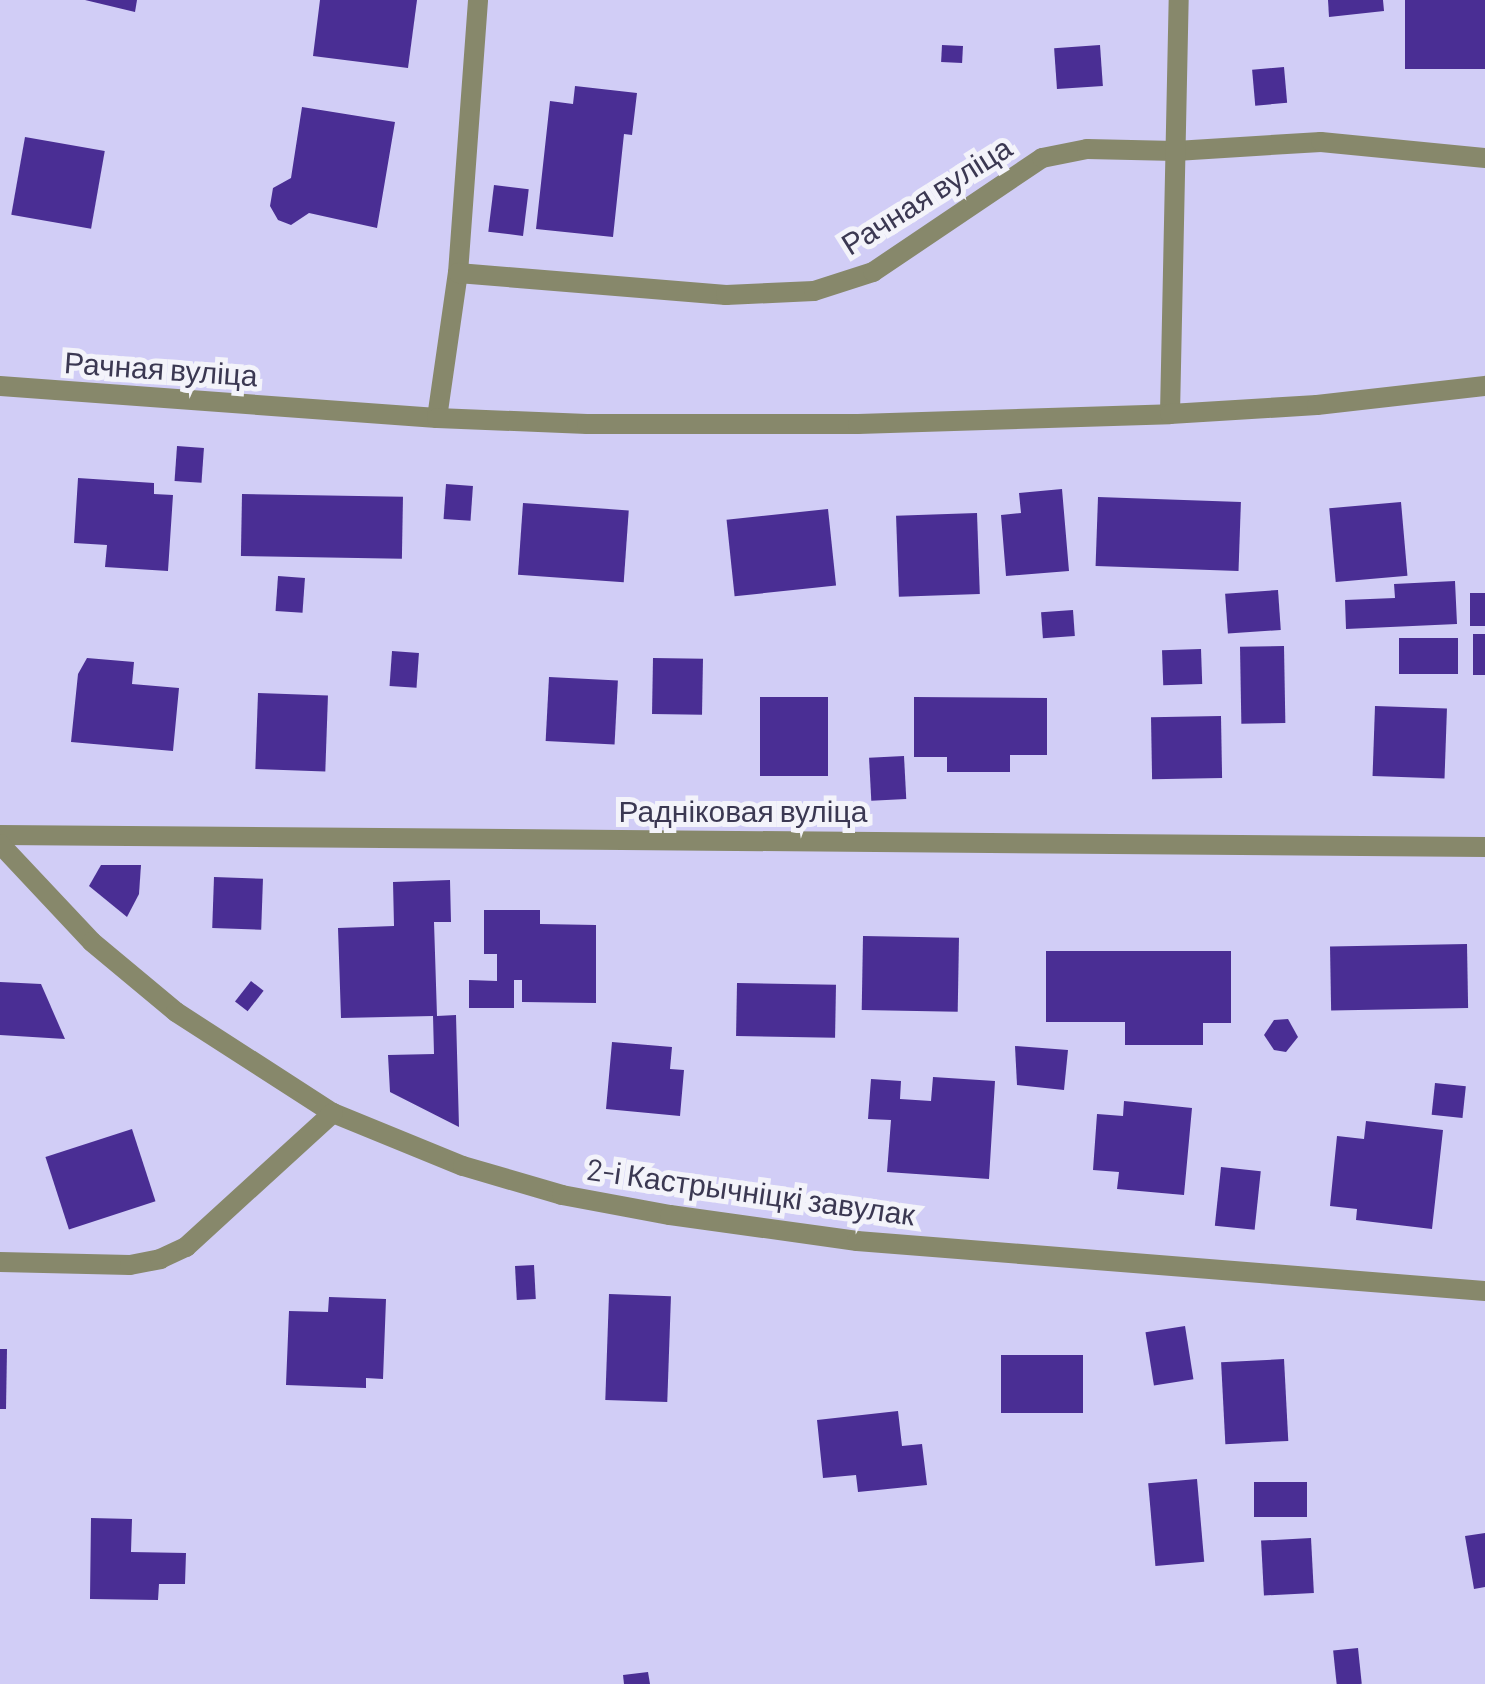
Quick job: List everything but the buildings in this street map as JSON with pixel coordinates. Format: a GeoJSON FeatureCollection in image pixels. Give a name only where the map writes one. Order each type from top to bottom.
{"type":"FeatureCollection","features":[{"type":"Feature","properties":{"kind":"street"},"geometry":{"type":"LineString","coordinates":[[437,418],[458,273],[478,0]]}},
{"type":"Feature","properties":{"kind":"street"},"geometry":{"type":"LineString","coordinates":[[1170,414],[1179,0]]}},
{"type":"Feature","properties":{"kind":"street","name":"Рачная вуліца"},"geometry":{"type":"LineString","coordinates":[[458,273],[726,295],[814,291],[873,272],[1042,158],[1087,149],[1176,151],[1322,142],[1485,158]]}},
{"type":"Feature","properties":{"kind":"street","name":"Рачная вуліца"},"geometry":{"type":"LineString","coordinates":[[0,386],[437,418],[587,424],[858,424],[1170,414],[1317,405],[1485,386]]}},
{"type":"Feature","properties":{"kind":"street","name":"Радніковая вуліца"},"geometry":{"type":"LineString","coordinates":[[0,834],[1485,846]]}},
{"type":"Feature","properties":{"kind":"street","name":"2-і Кастрычніцкі завулак"},"geometry":{"type":"LineString","coordinates":[[0,844],[92,942],[176,1012],[333,1113],[463,1166],[562,1195],[670,1215],[857,1240],[1485,1291]]}},
{"type":"Feature","properties":{"kind":"street"},"geometry":{"type":"LineString","coordinates":[[0,1262],[130,1265],[160,1259],[186,1247],[333,1113]]}}]}
